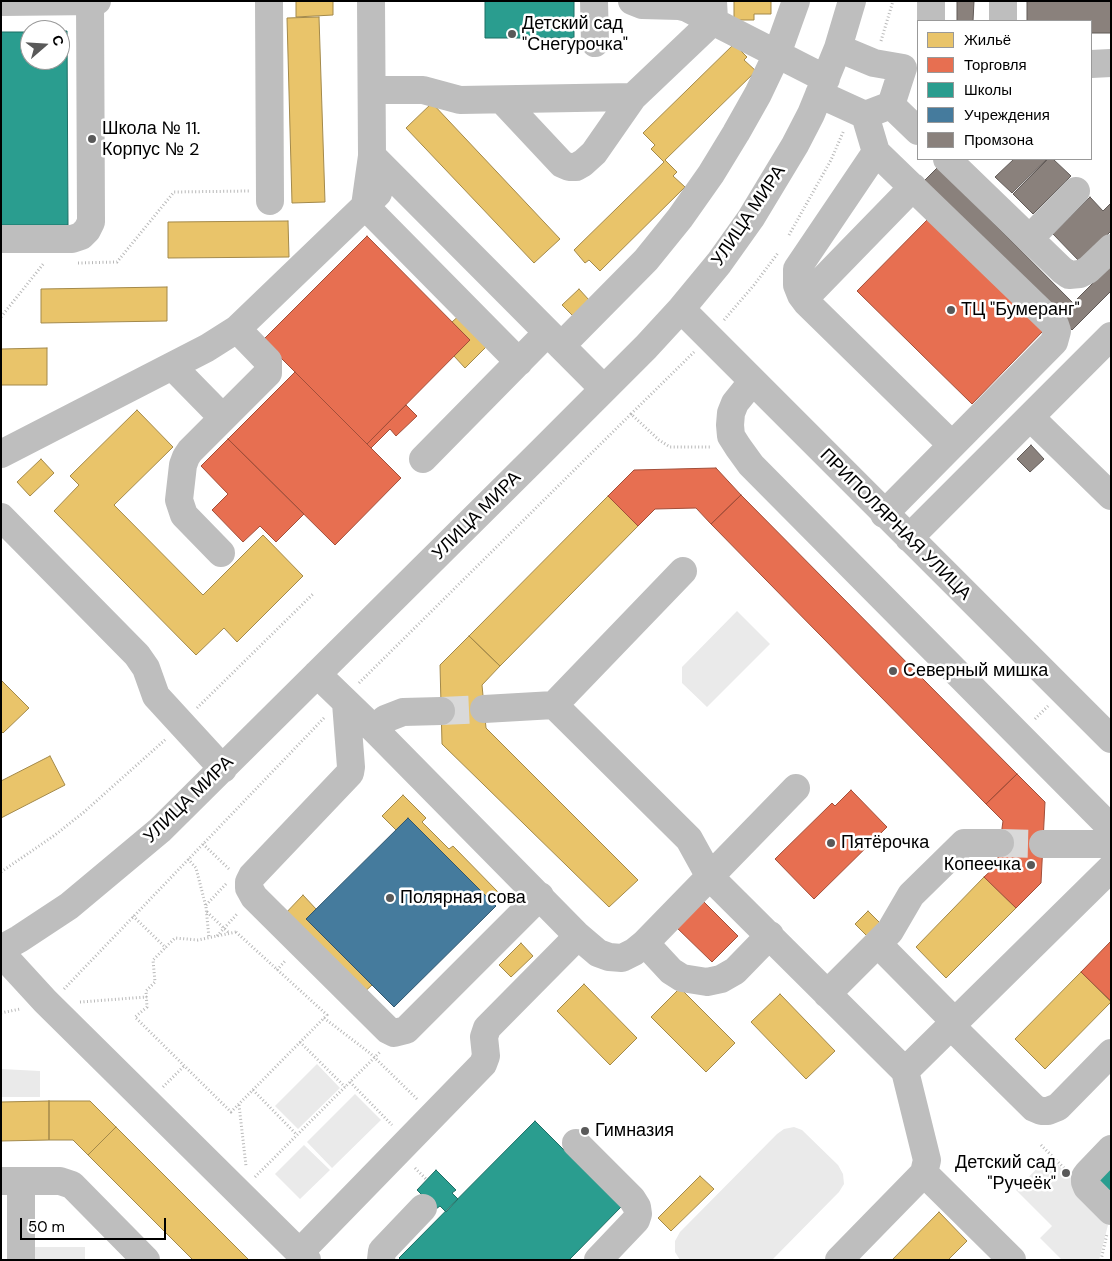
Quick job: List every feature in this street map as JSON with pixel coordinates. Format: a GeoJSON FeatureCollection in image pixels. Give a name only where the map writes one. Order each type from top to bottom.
{"type":"FeatureCollection","features":[{"type":"Feature","properties":{"kind":"street"},"geometry":{"type":"LineString","coordinates":[[1,239],[72,239],[81,236],[91,222],[90,1]]}},
{"type":"Feature","properties":{"kind":"street"},"geometry":{"type":"LineString","coordinates":[[1,2],[97,1]]}},
{"type":"Feature","properties":{"kind":"street"},"geometry":{"type":"LineString","coordinates":[[269,1],[270,196]]}},
{"type":"Feature","properties":{"kind":"street"},"geometry":{"type":"LineString","coordinates":[[365,206],[372,156],[371,1]]}},
{"type":"Feature","properties":{"kind":"street"},"geometry":{"type":"LineString","coordinates":[[594,1],[595,43]]}},
{"type":"Feature","properties":{"kind":"street"},"geometry":{"type":"LineString","coordinates":[[632,1],[642,5],[680,6],[713,11],[860,112],[876,152],[1055,325],[1057,331],[1054,342],[884,514]]}},
{"type":"Feature","properties":{"kind":"street"},"geometry":{"type":"LineString","coordinates":[[423,459],[519,362],[554,340],[646,260],[680,218],[711,174],[736,133],[777,54],[796,1]]}},
{"type":"Feature","properties":{"kind":"street","name":"УЛИЦА МИРА"},"geometry":{"type":"LineString","coordinates":[[1,949],[63,910],[98,884],[160,830],[646,347],[681,309],[719,263],[751,218],[795,145],[823,86],[838,48],[852,1]]}},
{"type":"Feature","properties":{"kind":"street"},"geometry":{"type":"LineString","coordinates":[[931,1],[931,20]]}},
{"type":"Feature","properties":{"kind":"street"},"geometry":{"type":"LineString","coordinates":[[1003,1],[1004,20]]}},
{"type":"Feature","properties":{"kind":"street"},"geometry":{"type":"LineString","coordinates":[[502,100],[562,164],[576,167],[594,153],[632,97],[713,11]]}},
{"type":"Feature","properties":{"kind":"street"},"geometry":{"type":"LineString","coordinates":[[838,48],[874,63],[911,68],[891,104],[860,112]]}},
{"type":"Feature","properties":{"kind":"street"},"geometry":{"type":"LineString","coordinates":[[1092,64],[1111,63]]}},
{"type":"Feature","properties":{"kind":"street"},"geometry":{"type":"LineString","coordinates":[[372,90],[423,90],[460,100],[632,97]]}},
{"type":"Feature","properties":{"kind":"street"},"geometry":{"type":"LineString","coordinates":[[891,104],[917,130]]}},
{"type":"Feature","properties":{"kind":"street"},"geometry":{"type":"LineString","coordinates":[[876,152],[797,269],[797,285],[804,299],[952,445]]}},
{"type":"Feature","properties":{"kind":"street"},"geometry":{"type":"LineString","coordinates":[[372,156],[604,389]]}},
{"type":"Feature","properties":{"kind":"street"},"geometry":{"type":"LineString","coordinates":[[948,160],[1062,270],[1069,274],[1080,274],[1088,270],[1111,248]]}},
{"type":"Feature","properties":{"kind":"street"},"geometry":{"type":"LineString","coordinates":[[1,454],[207,348],[237,329],[394,178]]}},
{"type":"Feature","properties":{"kind":"street"},"geometry":{"type":"LineString","coordinates":[[804,299],[913,188]]}},
{"type":"Feature","properties":{"kind":"street"},"geometry":{"type":"LineString","coordinates":[[1030,238],[1076,191]]}},
{"type":"Feature","properties":{"kind":"street"},"geometry":{"type":"LineString","coordinates":[[365,206],[519,362]]}},
{"type":"Feature","properties":{"kind":"street","name":"ПРИПОЛЯРНАЯ УЛИЦА"},"geometry":{"type":"LineString","coordinates":[[681,309],[1111,739]]}},
{"type":"Feature","properties":{"kind":"street"},"geometry":{"type":"LineString","coordinates":[[221,552],[184,515],[179,500],[183,465],[190,451],[268,373],[268,361],[237,329]]}},
{"type":"Feature","properties":{"kind":"street"},"geometry":{"type":"LineString","coordinates":[[909,538],[1030,416],[1107,344]]}},
{"type":"Feature","properties":{"kind":"street"},"geometry":{"type":"LineString","coordinates":[[172,366],[223,418]]}},
{"type":"Feature","properties":{"kind":"street"},"geometry":{"type":"LineString","coordinates":[[752,382],[736,403],[731,413],[730,425],[732,436],[751,465],[1111,828]]}},
{"type":"Feature","properties":{"kind":"street"},"geometry":{"type":"LineString","coordinates":[[1030,416],[1107,486]]}},
{"type":"Feature","properties":{"kind":"street"},"geometry":{"type":"LineString","coordinates":[[1,517],[137,655],[146,668],[156,696],[223,769]]}},
{"type":"Feature","properties":{"kind":"street"},"geometry":{"type":"LineString","coordinates":[[484,709],[554,705],[683,571]]}},
{"type":"Feature","properties":{"kind":"street"},"geometry":{"type":"LineString","coordinates":[[317,674],[374,729],[578,936],[598,953],[609,957],[622,958],[634,952],[644,943],[796,788]]}},
{"type":"Feature","properties":{"kind":"street"},"geometry":{"type":"LineString","coordinates":[[344,701],[350,773],[252,876],[249,882],[252,893],[388,1030],[394,1033],[406,1030],[540,896]]}},
{"type":"Feature","properties":{"kind":"street"},"geometry":{"type":"LineString","coordinates":[[554,705],[689,839],[710,877],[905,1071],[926,1160],[924,1172],[839,1260]]}},
{"type":"Feature","properties":{"kind":"street"},"geometry":{"type":"LineString","coordinates":[[374,729],[385,719],[403,712],[441,711]]}},
{"type":"Feature","properties":{"kind":"street"},"geometry":{"type":"LineString","coordinates":[[827,994],[890,931],[911,895],[964,843],[1000,843]]}},
{"type":"Feature","properties":{"kind":"street"},"geometry":{"type":"LineString","coordinates":[[1043,844],[1111,844]]}},
{"type":"Feature","properties":{"kind":"street"},"geometry":{"type":"LineString","coordinates":[[905,1071],[1111,868]]}},
{"type":"Feature","properties":{"kind":"street"},"geometry":{"type":"LineString","coordinates":[[1,953],[45,1000],[148,1102],[244,1188],[310,1253],[433,1116],[483,1064],[486,1056],[484,1037],[487,1028],[578,936]]}},
{"type":"Feature","properties":{"kind":"street"},"geometry":{"type":"LineString","coordinates":[[644,943],[671,971],[682,978],[708,982],[721,979],[734,971],[770,936]]}},
{"type":"Feature","properties":{"kind":"street"},"geometry":{"type":"LineString","coordinates":[[878,944],[1034,1108],[1048,1111],[1058,1107],[1111,1053]]}},
{"type":"Feature","properties":{"kind":"street"},"geometry":{"type":"LineString","coordinates":[[576,1143],[632,1199],[637,1207],[638,1214],[636,1220],[598,1260]]}},
{"type":"Feature","properties":{"kind":"street"},"geometry":{"type":"LineString","coordinates":[[1110,1220],[1087,1187],[1085,1177],[1111,1149]]}},
{"type":"Feature","properties":{"kind":"street"},"geometry":{"type":"LineString","coordinates":[[924,1172],[1012,1260]]}},
{"type":"Feature","properties":{"kind":"street"},"geometry":{"type":"LineString","coordinates":[[21,1260],[11,1210],[11,1181],[60,1181],[72,1185],[146,1260]]}},
{"type":"Feature","properties":{"kind":"street"},"geometry":{"type":"LineString","coordinates":[[381,1260],[382,1251],[423,1208]]}},
{"type":"Feature","properties":{"kind":"path"},"geometry":{"type":"LineString","coordinates":[[874,63],[893,1]]}},
{"type":"Feature","properties":{"kind":"path"},"geometry":{"type":"LineString","coordinates":[[788,237],[860,112]]}},
{"type":"Feature","properties":{"kind":"path"},"geometry":{"type":"LineString","coordinates":[[71,263],[117,262],[174,192],[270,196]]}},
{"type":"Feature","properties":{"kind":"path"},"geometry":{"type":"LineString","coordinates":[[1,1013],[36,1005],[58,994],[188,858],[708,337],[754,285],[779,251]]}},
{"type":"Feature","properties":{"kind":"path"},"geometry":{"type":"LineString","coordinates":[[1,317],[43,263],[52,263]]}},
{"type":"Feature","properties":{"kind":"path"},"geometry":{"type":"LineString","coordinates":[[631,414],[659,440],[670,447],[738,447]]}},
{"type":"Feature","properties":{"kind":"path"},"geometry":{"type":"LineString","coordinates":[[203,844],[252,893],[216,936]]}},
{"type":"Feature","properties":{"kind":"path"},"geometry":{"type":"LineString","coordinates":[[188,858],[196,868],[207,912],[209,938]]}},
{"type":"Feature","properties":{"kind":"path"},"geometry":{"type":"LineString","coordinates":[[207,912],[230,933]]}},
{"type":"Feature","properties":{"kind":"path"},"geometry":{"type":"LineString","coordinates":[[133,916],[166,948]]}},
{"type":"Feature","properties":{"kind":"path"},"geometry":{"type":"LineString","coordinates":[[236,932],[327,1015],[231,1112],[135,1017],[147,1007],[146,991],[155,982],[153,960],[175,938],[198,940],[209,938],[236,932]]}},
{"type":"Feature","properties":{"kind":"path"},"geometry":{"type":"LineString","coordinates":[[78,1002],[147,997]]}},
{"type":"Feature","properties":{"kind":"path"},"geometry":{"type":"LineString","coordinates":[[324,1018],[375,1058],[433,1116]]}},
{"type":"Feature","properties":{"kind":"path"},"geometry":{"type":"LineString","coordinates":[[300,1042],[345,1087]]}},
{"type":"Feature","properties":{"kind":"path"},"geometry":{"type":"LineString","coordinates":[[244,1188],[386,1047]]}},
{"type":"Feature","properties":{"kind":"path"},"geometry":{"type":"LineString","coordinates":[[148,1102],[184,1066]]}},
{"type":"Feature","properties":{"kind":"path"},"geometry":{"type":"LineString","coordinates":[[350,1082],[397,1130]]}},
{"type":"Feature","properties":{"kind":"path"},"geometry":{"type":"LineString","coordinates":[[253,1090],[297,1135]]}},
{"type":"Feature","properties":{"kind":"path"},"geometry":{"type":"LineString","coordinates":[[239,1104],[244,1188]]}},
{"type":"Feature","properties":{"kind":"path"},"geometry":{"type":"LineString","coordinates":[[1101,1260],[1110,1220]]}},
{"type":"Feature","properties":{"kind":"shaded area"},"geometry":{"type":"Polygon","coordinates":[[[737,611],[770,644],[707,707],[682,683],[682,667],[737,611]]]}},
{"type":"Feature","properties":{"kind":"shaded area"},"geometry":{"type":"Polygon","coordinates":[[[317,1064],[340,1088],[298,1129],[275,1106],[317,1064]]]}},
{"type":"Feature","properties":{"kind":"shaded area"},"geometry":{"type":"Polygon","coordinates":[[[1,1069],[40,1071],[40,1097],[1,1097],[1,1069]]]}},
{"type":"Feature","properties":{"kind":"shaded area"},"geometry":{"type":"Polygon","coordinates":[[[355,1094],[381,1120],[332,1168],[307,1142],[355,1094]]]}},
{"type":"Feature","properties":{"kind":"shaded area"},"geometry":{"type":"Polygon","coordinates":[[[794,1127],[802,1130],[838,1165],[843,1174],[844,1184],[839,1192],[772,1260],[680,1260],[675,1252],[675,1241],[680,1232],[777,1134],[784,1129],[794,1127]]]}},
{"type":"Feature","properties":{"kind":"shaded area"},"geometry":{"type":"Polygon","coordinates":[[[304,1145],[330,1170],[300,1199],[275,1174],[304,1145]]]}},
{"type":"Feature","properties":{"kind":"shaded area"},"geometry":{"type":"Polygon","coordinates":[[[1049,1156],[1097,1207],[1094,1211],[1108,1225],[1099,1260],[1062,1260],[1040,1238],[1052,1226],[1016,1190],[1049,1156]]]}},
{"type":"Feature","properties":{"kind":"shaded area"},"geometry":{"type":"Polygon","coordinates":[[[33,1247],[85,1247],[85,1260],[33,1260],[33,1247]]]}},
{"type":"Feature","properties":{"kind":"building: Жильё"},"geometry":{"type":"Polygon","coordinates":[[[296,1],[333,1],[333,15],[296,17],[296,1]]]}},
{"type":"Feature","properties":{"kind":"building: Жильё"},"geometry":{"type":"Polygon","coordinates":[[[734,1],[771,1],[771,14],[754,14],[754,20],[734,20],[734,1]]]}},
{"type":"Feature","properties":{"kind":"building: Жильё"},"geometry":{"type":"Polygon","coordinates":[[[319,17],[325,202],[292,203],[287,18],[319,17]]]}},
{"type":"Feature","properties":{"kind":"building: Жильё"},"geometry":{"type":"Polygon","coordinates":[[[734,44],[747,57],[744,60],[756,71],[665,160],[677,172],[673,176],[685,187],[600,271],[589,260],[585,263],[574,250],[664,162],[651,149],[655,145],[643,133],[734,44]]]}},
{"type":"Feature","properties":{"kind":"building: Жильё"},"geometry":{"type":"Polygon","coordinates":[[[432,103],[560,239],[534,263],[406,128],[432,103]]]}},
{"type":"Feature","properties":{"kind":"building: Жильё"},"geometry":{"type":"Polygon","coordinates":[[[288,221],[289,257],[168,258],[168,222],[288,221]]]}},
{"type":"Feature","properties":{"kind":"building: Жильё"},"geometry":{"type":"Polygon","coordinates":[[[167,287],[167,321],[41,323],[41,289],[167,287]]]}},
{"type":"Feature","properties":{"kind":"building: Жильё"},"geometry":{"type":"Polygon","coordinates":[[[579,289],[589,300],[573,316],[562,305],[579,289]]]}},
{"type":"Feature","properties":{"kind":"building: Жильё"},"geometry":{"type":"Polygon","coordinates":[[[462,313],[486,347],[465,368],[454,356],[470,340],[452,322],[462,313]]]}},
{"type":"Feature","properties":{"kind":"building: Жильё"},"geometry":{"type":"Polygon","coordinates":[[[47,348],[47,385],[1,385],[1,349],[47,348]]]}},
{"type":"Feature","properties":{"kind":"building: Жильё"},"geometry":{"type":"Polygon","coordinates":[[[137,410],[173,447],[114,505],[203,595],[263,535],[303,576],[237,642],[224,628],[196,655],[54,511],[79,485],[70,476],[137,410]]]}},
{"type":"Feature","properties":{"kind":"building: Жильё"},"geometry":{"type":"Polygon","coordinates":[[[41,459],[54,473],[30,496],[17,482],[41,459]]]}},
{"type":"Feature","properties":{"kind":"building: Жильё"},"geometry":{"type":"Polygon","coordinates":[[[608,496],[638,526],[500,666],[469,636],[608,496]]]}},
{"type":"Feature","properties":{"kind":"building: Жильё"},"geometry":{"type":"Polygon","coordinates":[[[469,636],[500,666],[482,685],[486,728],[638,880],[609,907],[442,744],[440,665],[469,636]]]}},
{"type":"Feature","properties":{"kind":"building: Жильё"},"geometry":{"type":"Polygon","coordinates":[[[1,680],[29,708],[3,733],[1,731],[1,680]]]}},
{"type":"Feature","properties":{"kind":"building: Жильё"},"geometry":{"type":"Polygon","coordinates":[[[50,756],[65,785],[1,818],[1,781],[50,756]]]}},
{"type":"Feature","properties":{"kind":"building: Жильё"},"geometry":{"type":"Polygon","coordinates":[[[403,795],[426,818],[422,822],[449,849],[453,846],[498,892],[490,900],[408,818],[396,830],[382,816],[403,795]]]}},
{"type":"Feature","properties":{"kind":"building: Жильё"},"geometry":{"type":"Polygon","coordinates":[[[984,877],[1016,908],[946,978],[916,947],[984,877]]]}},
{"type":"Feature","properties":{"kind":"building: Жильё"},"geometry":{"type":"Polygon","coordinates":[[[303,895],[316,909],[306,919],[372,985],[361,995],[282,917],[303,895]]]}},
{"type":"Feature","properties":{"kind":"building: Жильё"},"geometry":{"type":"Polygon","coordinates":[[[868,911],[881,924],[868,937],[855,924],[868,911]]]}},
{"type":"Feature","properties":{"kind":"building: Жильё"},"geometry":{"type":"Polygon","coordinates":[[[521,943],[533,956],[511,977],[499,965],[521,943]]]}},
{"type":"Feature","properties":{"kind":"building: Жильё"},"geometry":{"type":"Polygon","coordinates":[[[1081,972],[1111,1002],[1045,1069],[1015,1039],[1081,972]]]}},
{"type":"Feature","properties":{"kind":"building: Жильё"},"geometry":{"type":"Polygon","coordinates":[[[584,984],[637,1038],[610,1065],[557,1011],[584,984]]]}},
{"type":"Feature","properties":{"kind":"building: Жильё"},"geometry":{"type":"Polygon","coordinates":[[[680,988],[735,1043],[706,1072],[651,1017],[680,988]]]}},
{"type":"Feature","properties":{"kind":"building: Жильё"},"geometry":{"type":"Polygon","coordinates":[[[780,994],[835,1051],[806,1079],[751,1022],[780,994]]]}},
{"type":"Feature","properties":{"kind":"building: Жильё"},"geometry":{"type":"Polygon","coordinates":[[[49,1101],[90,1101],[116,1127],[88,1155],[73,1140],[49,1140],[49,1101]]]}},
{"type":"Feature","properties":{"kind":"building: Жильё"},"geometry":{"type":"Polygon","coordinates":[[[49,1101],[49,1140],[1,1141],[1,1102],[49,1101]]]}},
{"type":"Feature","properties":{"kind":"building: Жильё"},"geometry":{"type":"Polygon","coordinates":[[[116,1127],[249,1260],[193,1260],[88,1155],[116,1127]]]}},
{"type":"Feature","properties":{"kind":"building: Жильё"},"geometry":{"type":"Polygon","coordinates":[[[700,1176],[714,1189],[671,1231],[658,1218],[700,1176]]]}},
{"type":"Feature","properties":{"kind":"building: Жильё"},"geometry":{"type":"Polygon","coordinates":[[[939,1212],[967,1241],[948,1260],[892,1260],[939,1212]]]}},
{"type":"Feature","properties":{"kind":"building: Торговля","name":"ТЦ \"Бумеранг\""},"geometry":{"type":"Polygon","coordinates":[[[930,217],[1044,330],[972,404],[857,291],[930,217]]]}},
{"type":"Feature","properties":{"kind":"building: Торговля"},"geometry":{"type":"Polygon","coordinates":[[[367,236],[470,340],[367,444],[263,340],[367,236]]]}},
{"type":"Feature","properties":{"kind":"building: Торговля"},"geometry":{"type":"Polygon","coordinates":[[[295,372],[401,478],[335,545],[228,439],[295,372]]]}},
{"type":"Feature","properties":{"kind":"building: Торговля"},"geometry":{"type":"Polygon","coordinates":[[[406,405],[417,416],[396,436],[390,429],[371,448],[367,444],[406,405]]]}},
{"type":"Feature","properties":{"kind":"building: Торговля"},"geometry":{"type":"Polygon","coordinates":[[[228,439],[304,514],[276,542],[260,526],[243,542],[212,510],[228,494],[201,466],[228,439]]]}},
{"type":"Feature","properties":{"kind":"building: Торговля"},"geometry":{"type":"Polygon","coordinates":[[[716,468],[741,495],[711,524],[696,508],[655,509],[638,526],[608,496],[634,470],[716,468]]]}},
{"type":"Feature","properties":{"kind":"building: Торговля"},"geometry":{"type":"Polygon","coordinates":[[[741,495],[1017,774],[986,804],[711,524],[741,495]]]}},
{"type":"Feature","properties":{"kind":"building: Торговля"},"geometry":{"type":"Polygon","coordinates":[[[1017,774],[1045,802],[1041,883],[1016,908],[984,877],[997,865],[1003,821],[986,804],[1017,774]]]}},
{"type":"Feature","properties":{"kind":"building: Торговля","name":"Пятёрочка"},"geometry":{"type":"Polygon","coordinates":[[[851,790],[887,827],[814,899],[775,859],[832,803],[835,806],[851,790]]]}},
{"type":"Feature","properties":{"kind":"building: Торговля"},"geometry":{"type":"Polygon","coordinates":[[[701,899],[738,936],[712,962],[674,925],[701,899]]]}},
{"type":"Feature","properties":{"kind":"building: Торговля"},"geometry":{"type":"Polygon","coordinates":[[[1111,941],[1111,1001],[1081,972],[1111,941]]]}},
{"type":"Feature","properties":{"kind":"building: Школы"},"geometry":{"type":"Polygon","coordinates":[[[485,1],[574,1],[574,38],[485,38],[485,1]]]}},
{"type":"Feature","properties":{"kind":"building: Школы"},"geometry":{"type":"Polygon","coordinates":[[[1,32],[20,32],[20,70],[67,70],[68,225],[1,225],[1,32]]]}},
{"type":"Feature","properties":{"kind":"building: Школы"},"geometry":{"type":"Polygon","coordinates":[[[535,1121],[621,1207],[569,1260],[401,1260],[399,1258],[535,1121]]]}},
{"type":"Feature","properties":{"kind":"building: Школы"},"geometry":{"type":"Polygon","coordinates":[[[1111,1164],[1111,1193],[1096,1179],[1111,1164]]]}},
{"type":"Feature","properties":{"kind":"building: Школы"},"geometry":{"type":"Polygon","coordinates":[[[436,1170],[456,1190],[452,1193],[458,1199],[446,1212],[440,1206],[436,1209],[417,1190],[436,1170]]]}},
{"type":"Feature","properties":{"kind":"building: Учреждения"},"geometry":{"type":"Polygon","coordinates":[[[408,818],[496,906],[394,1007],[306,919],[408,818]]]}},
{"type":"Feature","properties":{"kind":"building: Промзона"},"geometry":{"type":"Polygon","coordinates":[[[957,1],[974,1],[973,20],[957,20],[957,1]]]}},
{"type":"Feature","properties":{"kind":"building: Промзона"},"geometry":{"type":"Polygon","coordinates":[[[1027,1],[1111,1],[1111,33],[1092,33],[1092,20],[1027,20],[1027,1]]]}},
{"type":"Feature","properties":{"kind":"building: Промзона"},"geometry":{"type":"Polygon","coordinates":[[[1013,160],[1046,160],[1012,193],[995,177],[1013,160]]]}},
{"type":"Feature","properties":{"kind":"building: Промзона"},"geometry":{"type":"Polygon","coordinates":[[[1047,160],[1054,160],[1071,176],[1033,214],[1013,194],[1047,160]]]}},
{"type":"Feature","properties":{"kind":"building: Промзона"},"geometry":{"type":"Polygon","coordinates":[[[938,167],[1073,303],[1111,265],[1111,291],[1072,330],[924,181],[938,167]]]}},
{"type":"Feature","properties":{"kind":"building: Промзона"},"geometry":{"type":"Polygon","coordinates":[[[1090,197],[1103,211],[1111,203],[1111,231],[1080,262],[1053,234],[1090,197]]]}},
{"type":"Feature","properties":{"kind":"building: Промзона"},"geometry":{"type":"Polygon","coordinates":[[[1031,445],[1044,459],[1030,472],[1017,459],[1031,445]]]}},
{"type":"Feature","properties":{"kind":"tunnel"},"geometry":{"type":"LineString","coordinates":[[441,711],[484,709]]}},
{"type":"Feature","properties":{"kind":"tunnel"},"geometry":{"type":"LineString","coordinates":[[1000,843],[1043,844]]}},
{"type":"Feature","properties":{"kind":"place","name":"Детский сад \"Снегурочка\""},"geometry":{"type":"Point","coordinates":[512,34]}},
{"type":"Feature","properties":{"kind":"place","name":"Школа № 11. Корпус № 2"},"geometry":{"type":"Point","coordinates":[92,139]}},
{"type":"Feature","properties":{"kind":"place","name":"ТЦ \"Бумеранг\""},"geometry":{"type":"Point","coordinates":[951,310]}},
{"type":"Feature","properties":{"kind":"place","name":"Северный мишка"},"geometry":{"type":"Point","coordinates":[893,671]}},
{"type":"Feature","properties":{"kind":"place","name":"Пятёрочка"},"geometry":{"type":"Point","coordinates":[831,843]}},
{"type":"Feature","properties":{"kind":"place","name":"Копеечка"},"geometry":{"type":"Point","coordinates":[1031,865]}},
{"type":"Feature","properties":{"kind":"place","name":"Полярная сова"},"geometry":{"type":"Point","coordinates":[390,898]}},
{"type":"Feature","properties":{"kind":"place","name":"Гимназия"},"geometry":{"type":"Point","coordinates":[585,1131]}},
{"type":"Feature","properties":{"kind":"place","name":"Детский сад \"Ручеёк\""},"geometry":{"type":"Point","coordinates":[1066,1173]}}]}
